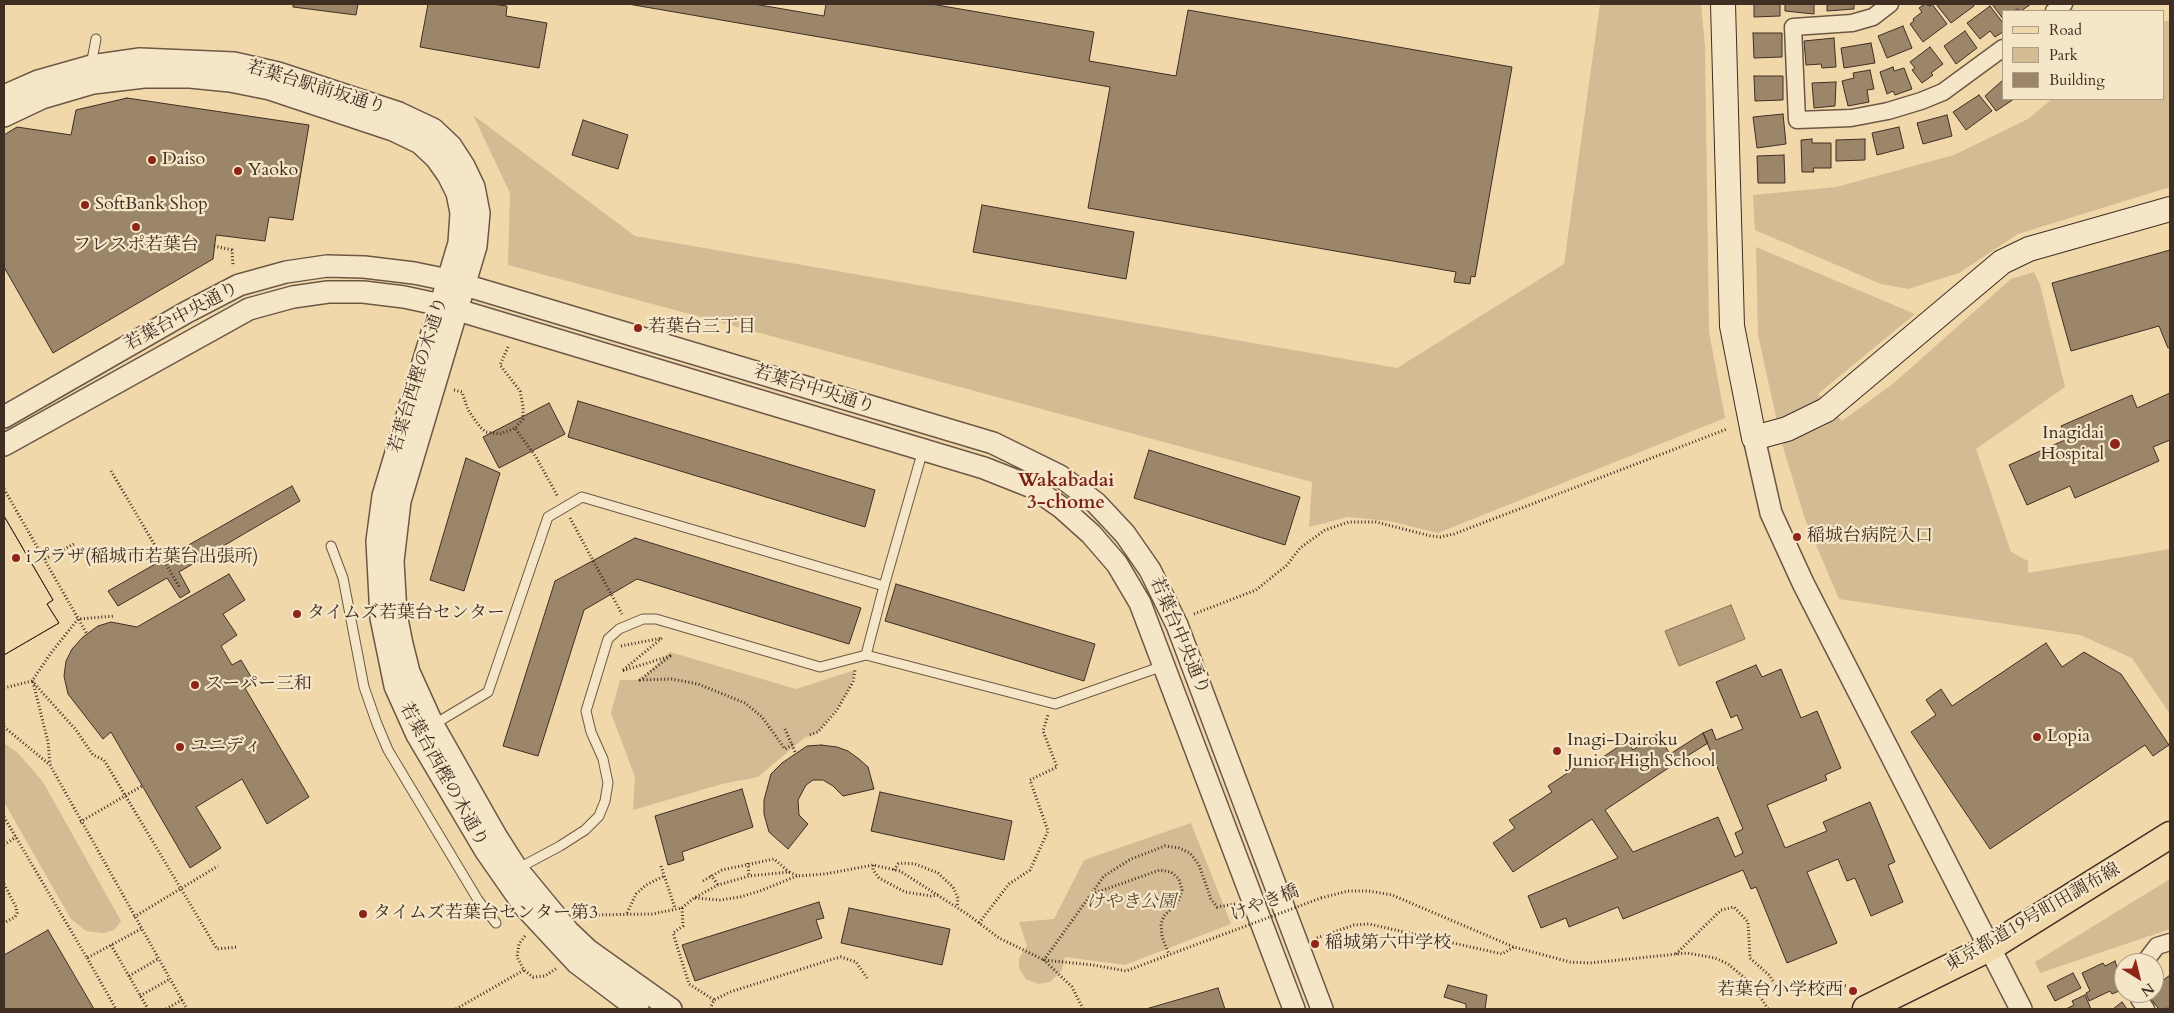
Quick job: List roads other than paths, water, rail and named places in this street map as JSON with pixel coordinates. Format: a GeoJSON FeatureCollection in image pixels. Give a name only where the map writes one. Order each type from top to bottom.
{"type":"FeatureCollection","features":[{"type":"Feature","properties":{"kind":"main road"},"geometry":{"type":"LineString","coordinates":[[1722,4],[1732,326],[1754,438],[1787,429],[1826,410],[2002,262],[2029,249],[2170,209]]}},
{"type":"Feature","properties":{"kind":"main road","name":"東京都道19号町田調布線"},"geometry":{"type":"LineString","coordinates":[[1866,1009],[1989,948],[2170,835]]}},
{"type":"Feature","properties":{"kind":"street"},"geometry":{"type":"LineString","coordinates":[[1890,4],[1873,16],[1852,23],[1793,28],[1797,120],[1852,118],[1888,111],[1920,101],[1943,92],[2002,49]]}},
{"type":"Feature","properties":{"kind":"street","name":"若葉台駅前坂通り"},"geometry":{"type":"LineString","coordinates":[[4,96],[38,81],[92,66],[140,59],[234,63],[278,73],[399,113],[433,129],[451,146],[464,166],[474,187],[479,213],[476,246],[457,283]]}},
{"type":"Feature","properties":{"kind":"street","name":"若葉台駅前坂通り"},"geometry":{"type":"LineString","coordinates":[[4,116],[42,98],[93,83],[144,77],[190,77],[230,81],[270,89],[393,130],[420,143],[436,158],[448,175],[457,193],[461,213],[457,283]]}},
{"type":"Feature","properties":{"kind":"street","name":"若葉台中央通り"},"geometry":{"type":"LineString","coordinates":[[4,417],[187,312],[239,285],[286,272],[327,266],[414,273],[457,283],[994,443],[1060,476],[1096,504],[1138,550],[1150,570],[1177,625],[1322,1009]]}},
{"type":"Feature","properties":{"kind":"street","name":"若葉台西樫の木通り"},"geometry":{"type":"LineString","coordinates":[[457,283],[383,496],[377,541],[381,618],[395,686],[417,735],[480,842],[524,906],[577,963],[638,1009]]}},
{"type":"Feature","properties":{"kind":"street","name":"若葉台中央通り"},"geometry":{"type":"LineString","coordinates":[[4,445],[249,309],[293,297],[328,292],[363,292],[404,297],[449,308],[984,468],[1032,488],[1062,508],[1091,534],[1117,564],[1140,603],[1294,1009]]}},
{"type":"Feature","properties":{"kind":"street","name":"若葉台西樫の木通り"},"geometry":{"type":"LineString","coordinates":[[449,308],[400,501],[393,561],[396,614],[409,672],[433,725],[496,836],[517,869],[555,915],[588,950],[671,1009]]}},
{"type":"Feature","properties":{"kind":"street"},"geometry":{"type":"LineString","coordinates":[[1754,438],[1772,513],[1803,583],[2021,1009]]}},
{"type":"Feature","properties":{"kind":"street"},"geometry":{"type":"LineString","coordinates":[[2152,953],[2157,946],[2170,942]]}},
{"type":"Feature","properties":{"kind":"lane"},"geometry":{"type":"LineString","coordinates":[[92,66],[96,38]]}},
{"type":"Feature","properties":{"kind":"lane"},"geometry":{"type":"LineString","coordinates":[[866,655],[924,450]]}},
{"type":"Feature","properties":{"kind":"lane"},"geometry":{"type":"LineString","coordinates":[[433,725],[488,692],[548,517],[582,497],[884,586]]}},
{"type":"Feature","properties":{"kind":"lane"},"geometry":{"type":"LineString","coordinates":[[331,546],[343,578],[364,687],[388,750],[478,900],[496,923]]}},
{"type":"Feature","properties":{"kind":"lane"},"geometry":{"type":"LineString","coordinates":[[517,869],[585,830],[598,816],[605,801],[608,783],[603,759],[590,732],[586,711],[608,639],[619,629],[642,619],[656,619],[820,667],[866,655],[1056,704],[1164,666]]}},
{"type":"Feature","properties":{"kind":"place","name":"Daiso"},"geometry":{"type":"Point","coordinates":[152,160]}},
{"type":"Feature","properties":{"kind":"place","name":"Yaoko"},"geometry":{"type":"Point","coordinates":[238,171]}},
{"type":"Feature","properties":{"kind":"place","name":"SoftBank Shop"},"geometry":{"type":"Point","coordinates":[85,205]}},
{"type":"Feature","properties":{"kind":"place","name":"フレスポ若葉台"},"geometry":{"type":"Point","coordinates":[136,227]}},
{"type":"Feature","properties":{"kind":"place","name":"若葉台三丁目"},"geometry":{"type":"Point","coordinates":[638,328]}},
{"type":"Feature","properties":{"kind":"place","name":"Inagidai Hospital"},"geometry":{"type":"Point","coordinates":[2115,444]}},
{"type":"Feature","properties":{"kind":"place","name":"稲城台病院入口"},"geometry":{"type":"Point","coordinates":[1797,537]}},
{"type":"Feature","properties":{"kind":"place","name":"iプラザ(稲城市若葉台出張所)"},"geometry":{"type":"Point","coordinates":[16,558]}},
{"type":"Feature","properties":{"kind":"place","name":"タイムズ若葉台センター"},"geometry":{"type":"Point","coordinates":[297,614]}},
{"type":"Feature","properties":{"kind":"place","name":"スーパー三和"},"geometry":{"type":"Point","coordinates":[195,685]}},
{"type":"Feature","properties":{"kind":"place","name":"Lopia"},"geometry":{"type":"Point","coordinates":[2037,737]}},
{"type":"Feature","properties":{"kind":"place","name":"ユニディ"},"geometry":{"type":"Point","coordinates":[180,747]}},
{"type":"Feature","properties":{"kind":"place","name":"Inagi-Dairoku Junior High School"},"geometry":{"type":"Point","coordinates":[1557,751]}},
{"type":"Feature","properties":{"kind":"place","name":"タイムズ若葉台センター第3"},"geometry":{"type":"Point","coordinates":[363,914]}},
{"type":"Feature","properties":{"kind":"place","name":"稲城第六中学校"},"geometry":{"type":"Point","coordinates":[1315,944]}},
{"type":"Feature","properties":{"kind":"place","name":"若葉台小学校西"},"geometry":{"type":"Point","coordinates":[1853,991]}},
{"type":"Feature","properties":{"kind":"district","name":"Wakabadai 3-chome"},"geometry":{"type":"Point","coordinates":[1066,493]}},
{"type":"Feature","properties":{"kind":"park label","name":"けやき公園"},"geometry":{"type":"Point","coordinates":[1131,903]}}]}
